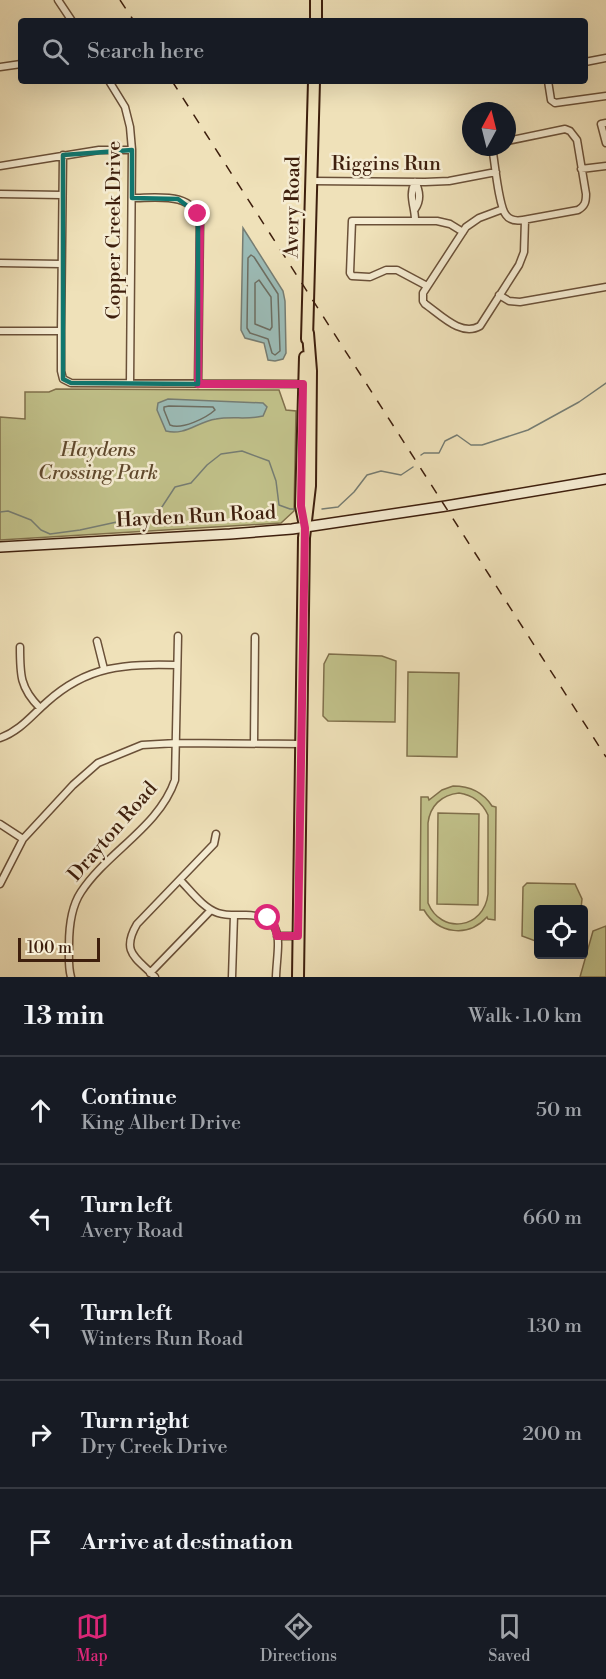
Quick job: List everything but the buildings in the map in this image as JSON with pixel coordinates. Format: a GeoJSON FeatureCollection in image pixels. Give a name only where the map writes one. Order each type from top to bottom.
{"type":"FeatureCollection","features":[{"type":"Feature","properties":{"kind":"main road"},"geometry":{"type":"LineString","coordinates":[[316,0],[316,18]]}},
{"type":"Feature","properties":{"kind":"main road","name":"Avery Road"},"geometry":{"type":"LineString","coordinates":[[305,528],[301,506],[303,384],[308,333],[314,84]]}},
{"type":"Feature","properties":{"kind":"main road","name":"Avery Road"},"geometry":{"type":"LineString","coordinates":[[298,977],[305,528],[310,486],[311,371],[308,333]]}},
{"type":"Feature","properties":{"kind":"main road","name":"Hayden Run Road"},"geometry":{"type":"LineString","coordinates":[[0,547],[305,528],[606,479]]}},
{"type":"Feature","properties":{"kind":"street"},"geometry":{"type":"LineString","coordinates":[[58,0],[70,18]]}},
{"type":"Feature","properties":{"kind":"street"},"geometry":{"type":"LineString","coordinates":[[588,61],[606,58]]}},
{"type":"Feature","properties":{"kind":"street"},"geometry":{"type":"LineString","coordinates":[[0,67],[18,64]]}},
{"type":"Feature","properties":{"kind":"street","name":"Copper Creek Drive"},"geometry":{"type":"LineString","coordinates":[[111,84],[125,107],[132,150],[130,383]]}},
{"type":"Feature","properties":{"kind":"street"},"geometry":{"type":"LineString","coordinates":[[548,84],[551,100],[559,103],[606,96]]}},
{"type":"Feature","properties":{"kind":"street"},"geometry":{"type":"LineString","coordinates":[[606,123],[601,124],[606,144]]}},
{"type":"Feature","properties":{"kind":"street"},"geometry":{"type":"LineString","coordinates":[[494,156],[503,209],[505,215],[511,220],[516,222],[578,210],[583,207],[586,194],[577,140],[570,131],[565,129],[516,139]]}},
{"type":"Feature","properties":{"kind":"street"},"geometry":{"type":"LineString","coordinates":[[0,166],[99,150],[132,150]]}},
{"type":"Feature","properties":{"kind":"street"},"geometry":{"type":"LineString","coordinates":[[63,155],[61,264],[61,370],[63,379],[71,383],[303,384]]}},
{"type":"Feature","properties":{"kind":"street"},"geometry":{"type":"LineString","coordinates":[[581,169],[606,166]]}},
{"type":"Feature","properties":{"kind":"street","name":"Riggins Run"},"geometry":{"type":"LineString","coordinates":[[311,181],[449,181],[496,171]]}},
{"type":"Feature","properties":{"kind":"street"},"geometry":{"type":"LineString","coordinates":[[415,182],[420,190],[419,203],[415,208],[415,220]]}},
{"type":"Feature","properties":{"kind":"street"},"geometry":{"type":"LineString","coordinates":[[0,194],[62,195]]}},
{"type":"Feature","properties":{"kind":"street"},"geometry":{"type":"LineString","coordinates":[[132,198],[178,198],[190,203],[198,214],[200,222],[198,384]]}},
{"type":"Feature","properties":{"kind":"street"},"geometry":{"type":"LineString","coordinates":[[503,209],[478,218],[463,232],[427,286],[423,301],[460,328],[474,329],[480,326],[519,265],[524,252],[525,220]]}},
{"type":"Feature","properties":{"kind":"street"},"geometry":{"type":"LineString","coordinates":[[427,286],[397,270],[386,270],[370,277],[352,276],[350,273],[351,223],[355,219],[444,222],[463,232]]}},
{"type":"Feature","properties":{"kind":"street"},"geometry":{"type":"LineString","coordinates":[[0,263],[61,264]]}},
{"type":"Feature","properties":{"kind":"street"},"geometry":{"type":"LineString","coordinates":[[499,295],[509,302],[520,302],[606,287]]}},
{"type":"Feature","properties":{"kind":"street"},"geometry":{"type":"LineString","coordinates":[[0,331],[61,331]]}},
{"type":"Feature","properties":{"kind":"street","name":"Drayton Road"},"geometry":{"type":"LineString","coordinates":[[71,977],[69,933],[72,912],[81,892],[158,811],[171,792],[175,780],[178,636]]}},
{"type":"Feature","properties":{"kind":"street"},"geometry":{"type":"LineString","coordinates":[[254,743],[255,637]]}},
{"type":"Feature","properties":{"kind":"street"},"geometry":{"type":"LineString","coordinates":[[97,641],[104,669]]}},
{"type":"Feature","properties":{"kind":"street"},"geometry":{"type":"LineString","coordinates":[[20,648],[23,687],[40,708]]}},
{"type":"Feature","properties":{"kind":"street"},"geometry":{"type":"LineString","coordinates":[[0,738],[18,729],[69,685],[104,669],[140,665],[177,665]]}},
{"type":"Feature","properties":{"kind":"street"},"geometry":{"type":"LineString","coordinates":[[0,884],[23,839],[73,785],[98,763],[142,745],[301,744]]}},
{"type":"Feature","properties":{"kind":"street"},"geometry":{"type":"LineString","coordinates":[[0,825],[23,839]]}},
{"type":"Feature","properties":{"kind":"street"},"geometry":{"type":"LineString","coordinates":[[211,910],[153,975],[135,959],[131,952],[131,934],[136,924],[214,844],[216,834]]}},
{"type":"Feature","properties":{"kind":"street"},"geometry":{"type":"LineString","coordinates":[[180,880],[211,910],[221,914],[260,915],[274,923],[277,936],[276,977]]}},
{"type":"Feature","properties":{"kind":"street"},"geometry":{"type":"LineString","coordinates":[[232,977],[234,915]]}},
{"type":"Feature","properties":{"kind":"street"},"geometry":{"type":"LineString","coordinates":[[277,936],[298,936]]}},
{"type":"Feature","properties":{"kind":"highlighted area"},"geometry":{"type":"Polygon","coordinates":[[[132,150],[132,198],[178,199],[198,214],[198,384],[71,383],[63,379],[63,155],[132,150]]]}},
{"type":"Feature","properties":{"kind":"green space","name":"Haydens Crossing Park"},"geometry":{"type":"Polygon","coordinates":[[[56,389],[279,390],[286,410],[296,411],[294,511],[281,523],[0,540],[0,417],[25,419],[25,392],[49,392],[56,389]]]}},
{"type":"Feature","properties":{"kind":"green space"},"geometry":{"type":"Polygon","coordinates":[[[329,654],[382,656],[396,661],[395,722],[328,721],[323,716],[324,664],[329,654]]]}},
{"type":"Feature","properties":{"kind":"green space"},"geometry":{"type":"Polygon","coordinates":[[[408,672],[459,673],[457,757],[407,756],[408,672]]]}},
{"type":"Feature","properties":{"kind":"green space"},"geometry":{"type":"Polygon","coordinates":[[[453,786],[465,787],[480,794],[496,807],[495,920],[487,917],[479,924],[462,930],[445,928],[430,918],[424,910],[420,910],[421,797],[428,797],[429,800],[442,790],[453,786]],[[453,794],[437,802],[431,811],[428,823],[428,903],[442,920],[461,924],[479,915],[485,906],[488,894],[488,815],[483,806],[473,797],[453,794]]]}},
{"type":"Feature","properties":{"kind":"green space"},"geometry":{"type":"Polygon","coordinates":[[[438,813],[479,814],[478,905],[437,904],[438,813]]]}},
{"type":"Feature","properties":{"kind":"green space"},"geometry":{"type":"Polygon","coordinates":[[[527,883],[575,884],[582,899],[581,905],[534,905],[534,940],[522,936],[523,887],[527,883]]]}},
{"type":"Feature","properties":{"kind":"green space"},"geometry":{"type":"Polygon","coordinates":[[[606,926],[606,977],[580,977],[585,959],[588,959],[588,949],[593,931],[606,926]]]}},
{"type":"Feature","properties":{"kind":"water"},"geometry":{"type":"Polygon","coordinates":[[[243,228],[283,291],[286,353],[283,359],[268,360],[264,343],[245,338],[241,330],[243,228]]]}},
{"type":"Feature","properties":{"kind":"water"},"geometry":{"type":"Polygon","coordinates":[[[168,399],[263,403],[267,407],[263,416],[216,419],[173,432],[166,431],[157,410],[158,403],[168,399]]]}},
{"type":"Feature","properties":{"kind":"waterway"},"geometry":{"type":"LineString","coordinates":[[421,455],[439,453],[445,441],[457,435],[471,445],[482,445],[528,430],[579,402],[606,383]]}},
{"type":"Feature","properties":{"kind":"waterway"},"geometry":{"type":"LineString","coordinates":[[0,512],[8,511],[31,520],[41,530],[50,534],[158,513],[175,487],[191,483],[207,465],[221,454],[242,451],[269,461],[276,481],[279,505],[295,509]]}},
{"type":"Feature","properties":{"kind":"waterway"},"geometry":{"type":"LineString","coordinates":[[322,509],[338,507],[367,475],[381,471],[401,475],[413,467]]}},
{"type":"Feature","properties":{"kind":"railway"},"geometry":{"type":"LineString","coordinates":[[120,0],[132,18]]}},
{"type":"Feature","properties":{"kind":"railway"},"geometry":{"type":"LineString","coordinates":[[174,84],[606,757]]}},
{"type":"Feature","properties":{"kind":"route"},"geometry":{"type":"LineString","coordinates":[[198,214],[200,222],[198,384],[303,384],[301,506],[305,528],[298,936],[277,936],[274,923],[268,918]]}}]}
